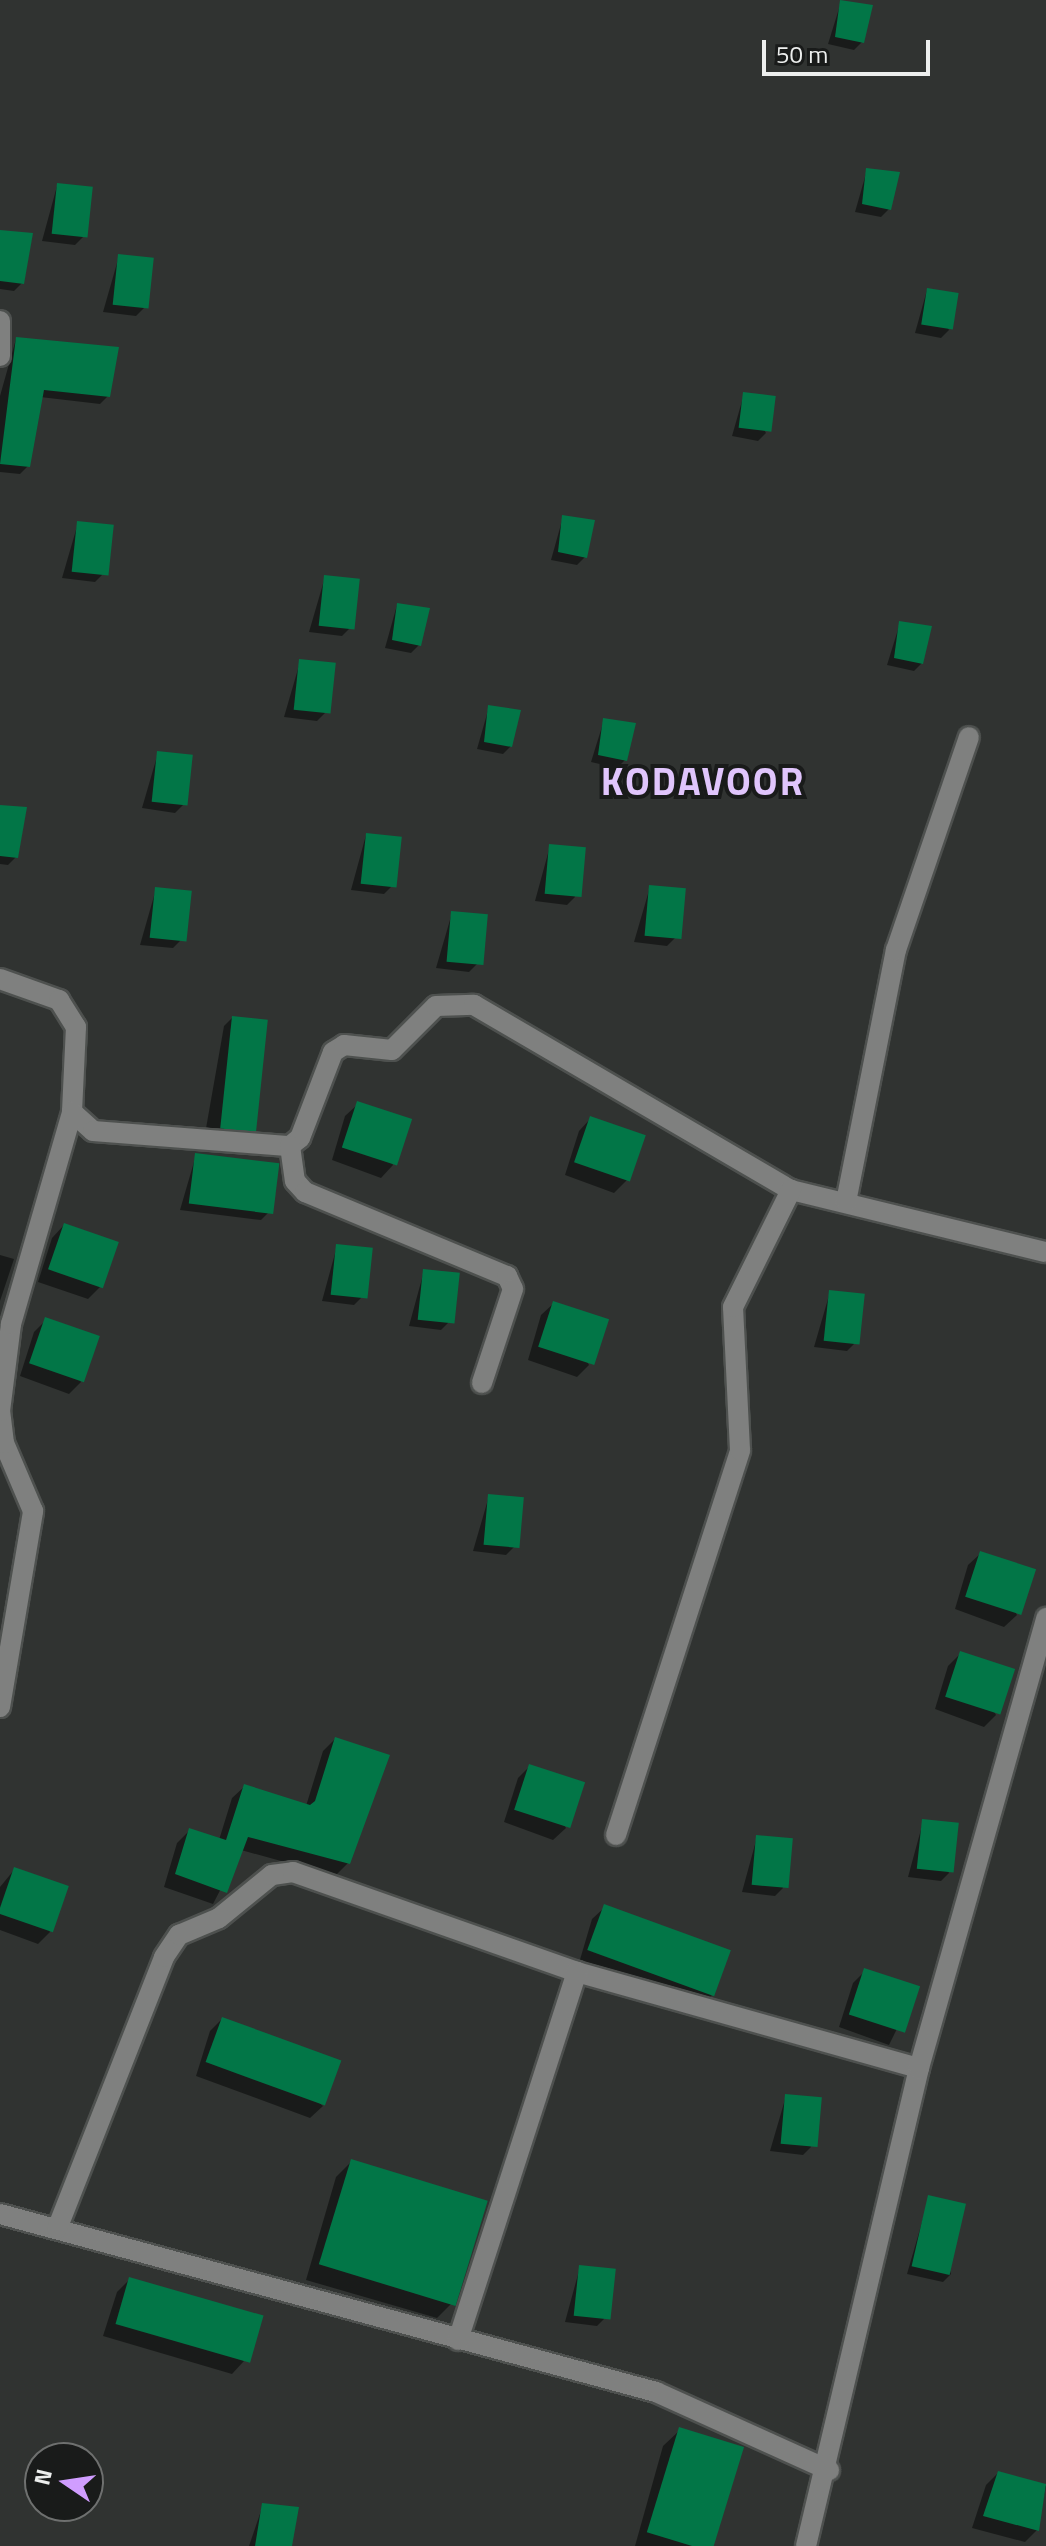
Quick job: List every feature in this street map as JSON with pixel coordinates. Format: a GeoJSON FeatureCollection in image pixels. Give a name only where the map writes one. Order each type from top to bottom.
{"type":"FeatureCollection","features":[{"type":"Feature","properties":{"kind":"street"},"geometry":{"type":"LineString","coordinates":[[0,321],[0,356]]}},
{"type":"Feature","properties":{"kind":"street"},"geometry":{"type":"LineString","coordinates":[[846,1202],[896,950],[969,737]]}},
{"type":"Feature","properties":{"kind":"street"},"geometry":{"type":"LineString","coordinates":[[0,979],[59,1000],[76,1027],[72,1112],[7,1353],[4,1443],[33,1511],[0,1707]]}},
{"type":"Feature","properties":{"kind":"street"},"geometry":{"type":"LineString","coordinates":[[72,1112],[93,1131],[290,1146],[300,1138],[333,1052],[344,1045],[392,1050],[436,1006],[474,1005],[791,1190],[1046,1252]]}},
{"type":"Feature","properties":{"kind":"street"},"geometry":{"type":"LineString","coordinates":[[290,1146],[295,1181],[305,1192],[507,1276],[513,1289],[482,1383]]}},
{"type":"Feature","properties":{"kind":"street"},"geometry":{"type":"LineString","coordinates":[[616,1835],[740,1450],[733,1307],[791,1190]]}},
{"type":"Feature","properties":{"kind":"street"},"geometry":{"type":"LineString","coordinates":[[806,2546],[829,2470],[919,2068],[1046,1618]]}},
{"type":"Feature","properties":{"kind":"street"},"geometry":{"type":"LineString","coordinates":[[57,2229],[164,1957],[179,1935],[219,1918],[272,1875],[293,1872],[577,1972],[919,2068]]}},
{"type":"Feature","properties":{"kind":"street"},"geometry":{"type":"LineString","coordinates":[[458,2340],[577,1972]]}},
{"type":"Feature","properties":{"kind":"street"},"geometry":{"type":"LineString","coordinates":[[0,2214],[656,2392],[829,2470]]}},
{"type":"Feature","properties":{"kind":"building"},"geometry":{"type":"Polygon","coordinates":[[[840,0],[873,5],[864,43],[835,37],[840,0]]]}},
{"type":"Feature","properties":{"kind":"building"},"geometry":{"type":"Polygon","coordinates":[[[866,168],[900,172],[891,210],[862,204],[866,168]]]}},
{"type":"Feature","properties":{"kind":"building"},"geometry":{"type":"Polygon","coordinates":[[[57,183],[93,187],[87,237],[52,234],[57,183]]]}},
{"type":"Feature","properties":{"kind":"building"},"geometry":{"type":"Polygon","coordinates":[[[0,230],[33,233],[24,284],[0,281],[0,230]]]}},
{"type":"Feature","properties":{"kind":"building"},"geometry":{"type":"Polygon","coordinates":[[[118,254],[154,258],[148,308],[113,305],[118,254]]]}},
{"type":"Feature","properties":{"kind":"building"},"geometry":{"type":"Polygon","coordinates":[[[927,288],[959,293],[953,330],[921,325],[927,288]]]}},
{"type":"Feature","properties":{"kind":"building"},"geometry":{"type":"Polygon","coordinates":[[[16,337],[119,347],[110,397],[44,390],[30,467],[0,464],[16,337]]]}},
{"type":"Feature","properties":{"kind":"building"},"geometry":{"type":"Polygon","coordinates":[[[743,392],[776,396],[771,432],[739,428],[743,392]]]}},
{"type":"Feature","properties":{"kind":"building"},"geometry":{"type":"Polygon","coordinates":[[[562,515],[595,520],[587,558],[558,552],[562,515]]]}},
{"type":"Feature","properties":{"kind":"building"},"geometry":{"type":"Polygon","coordinates":[[[77,521],[114,525],[108,576],[72,572],[77,521]]]}},
{"type":"Feature","properties":{"kind":"building"},"geometry":{"type":"Polygon","coordinates":[[[324,575],[360,579],[354,629],[319,626],[324,575]]]}},
{"type":"Feature","properties":{"kind":"building"},"geometry":{"type":"Polygon","coordinates":[[[397,603],[430,608],[421,646],[392,640],[397,603]]]}},
{"type":"Feature","properties":{"kind":"building"},"geometry":{"type":"Polygon","coordinates":[[[899,621],[932,626],[923,664],[894,658],[899,621]]]}},
{"type":"Feature","properties":{"kind":"building"},"geometry":{"type":"Polygon","coordinates":[[[299,659],[336,663],[330,714],[294,710],[299,659]]]}},
{"type":"Feature","properties":{"kind":"building"},"geometry":{"type":"Polygon","coordinates":[[[488,705],[521,710],[512,747],[484,742],[488,705]]]}},
{"type":"Feature","properties":{"kind":"building"},"geometry":{"type":"Polygon","coordinates":[[[603,718],[636,723],[627,761],[598,755],[603,718]]]}},
{"type":"Feature","properties":{"kind":"building"},"geometry":{"type":"Polygon","coordinates":[[[157,751],[193,755],[187,805],[152,802],[157,751]]]}},
{"type":"Feature","properties":{"kind":"building"},"geometry":{"type":"Polygon","coordinates":[[[0,805],[27,807],[18,858],[0,856],[0,805]]]}},
{"type":"Feature","properties":{"kind":"building"},"geometry":{"type":"Polygon","coordinates":[[[366,833],[402,837],[396,887],[361,884],[366,833]]]}},
{"type":"Feature","properties":{"kind":"building"},"geometry":{"type":"Polygon","coordinates":[[[549,844],[586,847],[582,897],[545,894],[549,844]]]}},
{"type":"Feature","properties":{"kind":"building"},"geometry":{"type":"Polygon","coordinates":[[[649,885],[686,888],[681,939],[645,936],[649,885]]]}},
{"type":"Feature","properties":{"kind":"building"},"geometry":{"type":"Polygon","coordinates":[[[155,887],[192,891],[186,942],[150,938],[155,887]]]}},
{"type":"Feature","properties":{"kind":"building"},"geometry":{"type":"Polygon","coordinates":[[[451,911],[488,914],[483,965],[447,962],[451,911]]]}},
{"type":"Feature","properties":{"kind":"building"},"geometry":{"type":"Polygon","coordinates":[[[232,1016],[268,1020],[256,1132],[220,1128],[232,1016]]]}},
{"type":"Feature","properties":{"kind":"building"},"geometry":{"type":"Polygon","coordinates":[[[357,1101],[412,1119],[397,1166],[342,1148],[357,1101]]]}},
{"type":"Feature","properties":{"kind":"building"},"geometry":{"type":"Polygon","coordinates":[[[590,1116],[646,1135],[630,1182],[574,1162],[590,1116]]]}},
{"type":"Feature","properties":{"kind":"building"},"geometry":{"type":"Polygon","coordinates":[[[195,1153],[279,1163],[273,1214],[189,1204],[195,1153]]]}},
{"type":"Feature","properties":{"kind":"building"},"geometry":{"type":"Polygon","coordinates":[[[64,1223],[119,1242],[103,1288],[48,1269],[64,1223]]]}},
{"type":"Feature","properties":{"kind":"building"},"geometry":{"type":"Polygon","coordinates":[[[336,1244],[373,1248],[367,1299],[331,1295],[336,1244]]]}},
{"type":"Feature","properties":{"kind":"building"},"geometry":{"type":"Polygon","coordinates":[[[423,1269],[460,1273],[454,1324],[418,1320],[423,1269]]]}},
{"type":"Feature","properties":{"kind":"building"},"geometry":{"type":"Polygon","coordinates":[[[829,1290],[865,1294],[859,1344],[824,1341],[829,1290]]]}},
{"type":"Feature","properties":{"kind":"building"},"geometry":{"type":"Polygon","coordinates":[[[553,1301],[609,1319],[594,1365],[538,1347],[553,1301]]]}},
{"type":"Feature","properties":{"kind":"building"},"geometry":{"type":"Polygon","coordinates":[[[45,1317],[100,1336],[84,1382],[29,1363],[45,1317]]]}},
{"type":"Feature","properties":{"kind":"building"},"geometry":{"type":"Polygon","coordinates":[[[488,1494],[524,1497],[519,1548],[484,1545],[488,1494]]]}},
{"type":"Feature","properties":{"kind":"building"},"geometry":{"type":"Polygon","coordinates":[[[980,1551],[1036,1569],[1021,1615],[965,1597],[980,1551]]]}},
{"type":"Feature","properties":{"kind":"building"},"geometry":{"type":"Polygon","coordinates":[[[960,1651],[1015,1669],[1000,1715],[945,1697],[960,1651]]]}},
{"type":"Feature","properties":{"kind":"building"},"geometry":{"type":"Polygon","coordinates":[[[335,1737],[390,1755],[350,1864],[248,1837],[227,1893],[175,1874],[189,1828],[226,1840],[244,1784],[310,1805],[315,1801],[335,1737]]]}},
{"type":"Feature","properties":{"kind":"building"},"geometry":{"type":"Polygon","coordinates":[[[529,1764],[585,1782],[570,1828],[514,1810],[529,1764]]]}},
{"type":"Feature","properties":{"kind":"building"},"geometry":{"type":"Polygon","coordinates":[[[922,1819],[959,1823],[954,1873],[917,1869],[922,1819]]]}},
{"type":"Feature","properties":{"kind":"building"},"geometry":{"type":"Polygon","coordinates":[[[756,1835],[793,1838],[789,1888],[752,1885],[756,1835]]]}},
{"type":"Feature","properties":{"kind":"building"},"geometry":{"type":"Polygon","coordinates":[[[14,1867],[69,1886],[53,1932],[0,1914],[14,1867]]]}},
{"type":"Feature","properties":{"kind":"building"},"geometry":{"type":"Polygon","coordinates":[[[604,1904],[731,1950],[714,1996],[587,1950],[604,1904]]]}},
{"type":"Feature","properties":{"kind":"building"},"geometry":{"type":"Polygon","coordinates":[[[864,1968],[920,1986],[905,2033],[849,2015],[864,1968]]]}},
{"type":"Feature","properties":{"kind":"building"},"geometry":{"type":"Polygon","coordinates":[[[222,2017],[341,2060],[325,2106],[206,2062],[222,2017]]]}},
{"type":"Feature","properties":{"kind":"building"},"geometry":{"type":"Polygon","coordinates":[[[785,2094],[822,2097],[818,2147],[781,2144],[785,2094]]]}},
{"type":"Feature","properties":{"kind":"building"},"geometry":{"type":"Polygon","coordinates":[[[351,2159],[488,2201],[456,2306],[319,2264],[351,2159]]]}},
{"type":"Feature","properties":{"kind":"building"},"geometry":{"type":"Polygon","coordinates":[[[928,2195],[966,2204],[950,2275],[912,2266],[928,2195]]]}},
{"type":"Feature","properties":{"kind":"building"},"geometry":{"type":"Polygon","coordinates":[[[579,2265],[616,2269],[610,2320],[574,2316],[579,2265]]]}},
{"type":"Feature","properties":{"kind":"building"},"geometry":{"type":"Polygon","coordinates":[[[129,2277],[264,2316],[250,2363],[115,2324],[129,2277]]]}},
{"type":"Feature","properties":{"kind":"building"},"geometry":{"type":"Polygon","coordinates":[[[679,2427],[744,2447],[714,2546],[692,2546],[647,2532],[679,2427]]]}},
{"type":"Feature","properties":{"kind":"building"},"geometry":{"type":"Polygon","coordinates":[[[998,2471],[1046,2484],[1039,2531],[983,2516],[998,2471]]]}},
{"type":"Feature","properties":{"kind":"building"},"geometry":{"type":"Polygon","coordinates":[[[262,2503],[299,2507],[292,2546],[255,2546],[262,2503]]]}},
{"type":"Feature","properties":{"kind":"district","name":"KODAVOOR"},"geometry":{"type":"Point","coordinates":[703,782]}}]}
